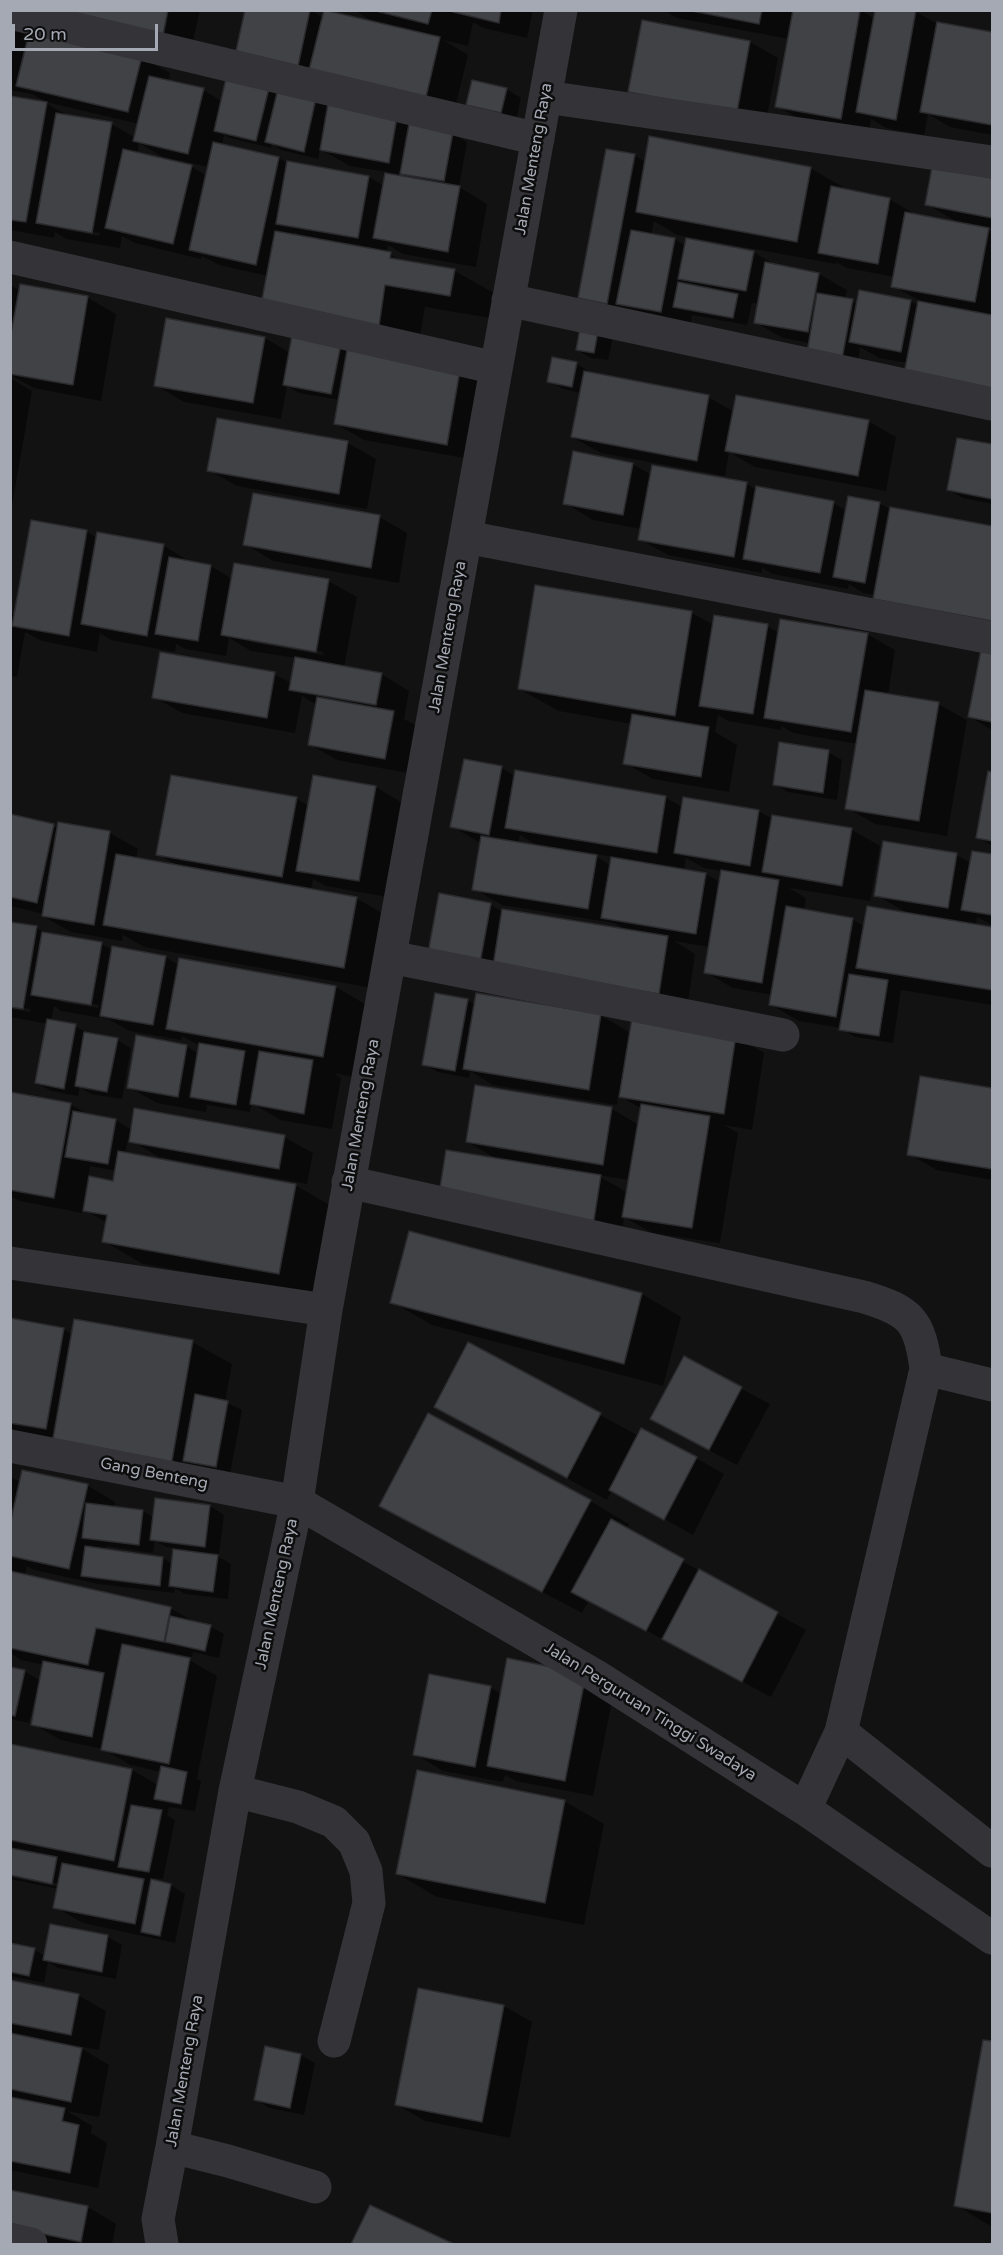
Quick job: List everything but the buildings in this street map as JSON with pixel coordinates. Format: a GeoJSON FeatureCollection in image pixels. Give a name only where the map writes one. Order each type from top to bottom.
{"type":"FeatureCollection","features":[{"type":"Feature","properties":{"kind":"street","name":"Jalan Menteng Raya"},"geometry":{"type":"LineString","coordinates":[[154,2236],[235,1791],[297,1502],[348,1182],[561,10]]}},
{"type":"Feature","properties":{"kind":"street"},"geometry":{"type":"LineString","coordinates":[[10,13],[538,139]]}},
{"type":"Feature","properties":{"kind":"street"},"geometry":{"type":"LineString","coordinates":[[546,97],[993,162]]}},
{"type":"Feature","properties":{"kind":"street"},"geometry":{"type":"LineString","coordinates":[[10,257],[496,368]]}},
{"type":"Feature","properties":{"kind":"street"},"geometry":{"type":"LineString","coordinates":[[508,300],[993,404]]}},
{"type":"Feature","properties":{"kind":"street"},"geometry":{"type":"LineString","coordinates":[[466,537],[993,638]]}},
{"type":"Feature","properties":{"kind":"street"},"geometry":{"type":"LineString","coordinates":[[390,957],[783,1035]]}},
{"type":"Feature","properties":{"kind":"street"},"geometry":{"type":"LineString","coordinates":[[348,1182],[882,1302],[908,1316],[923,1344],[926,1369],[841,1732],[805,1809]]}},
{"type":"Feature","properties":{"kind":"street"},"geometry":{"type":"LineString","coordinates":[[10,1263],[326,1310]]}},
{"type":"Feature","properties":{"kind":"street"},"geometry":{"type":"LineString","coordinates":[[926,1369],[993,1385]]}},
{"type":"Feature","properties":{"kind":"street","name":"Gang Benteng"},"geometry":{"type":"LineString","coordinates":[[10,1446],[297,1502]]}},
{"type":"Feature","properties":{"kind":"street","name":"Jalan Perguruan Tinggi Swadaya"},"geometry":{"type":"LineString","coordinates":[[297,1502],[596,1676],[805,1809],[993,1938]]}},
{"type":"Feature","properties":{"kind":"street"},"geometry":{"type":"LineString","coordinates":[[841,1732],[993,1851]]}},
{"type":"Feature","properties":{"kind":"street"},"geometry":{"type":"LineString","coordinates":[[235,1791],[298,1807],[334,1822],[354,1842],[366,1870],[369,1903],[334,2041]]}},
{"type":"Feature","properties":{"kind":"street"},"geometry":{"type":"LineString","coordinates":[[172,2147],[315,2187]]}},
{"type":"Feature","properties":{"kind":"street"},"geometry":{"type":"LineString","coordinates":[[10,2239],[31,2244]]}}]}
